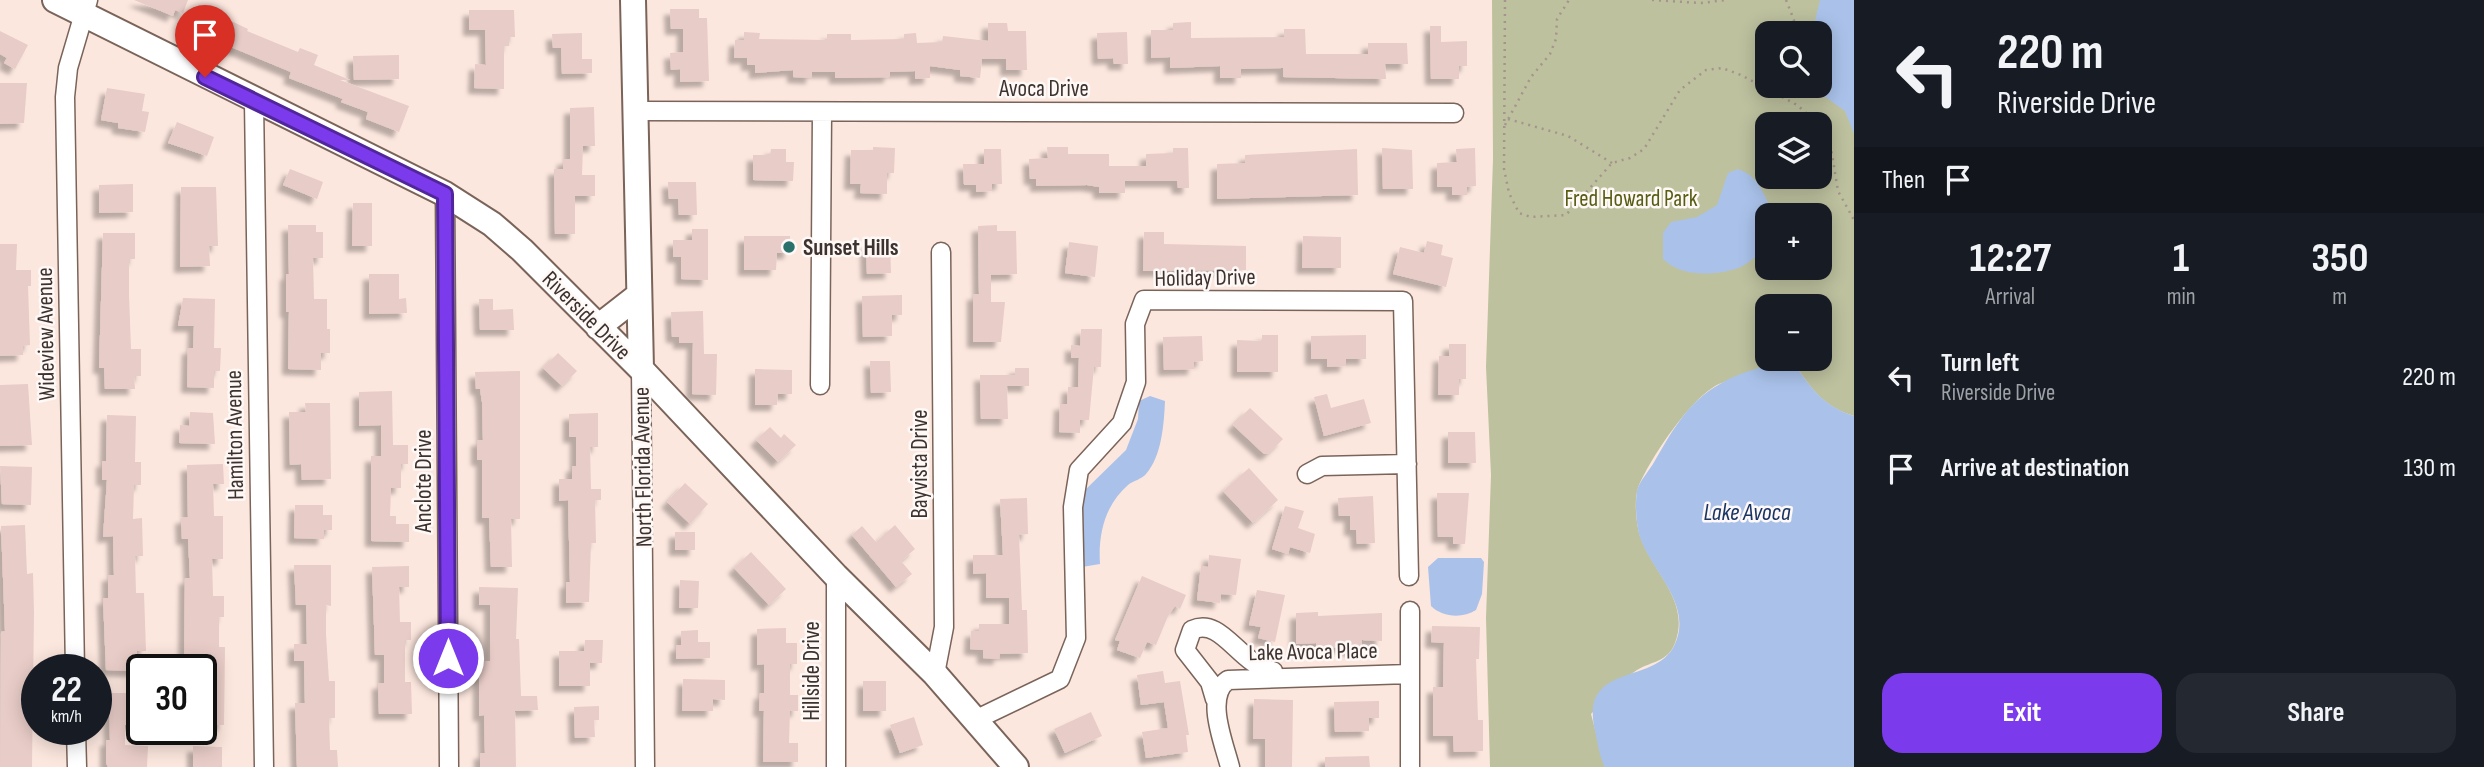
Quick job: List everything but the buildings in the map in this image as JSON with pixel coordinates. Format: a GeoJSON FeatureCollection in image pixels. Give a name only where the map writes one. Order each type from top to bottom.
{"type":"FeatureCollection","features":[{"type":"Feature","properties":{"kind":"street","name":"Riverside Drive"},"geometry":{"type":"LineString","coordinates":[[55,0],[85,8],[254,102],[445,194],[492,224],[522,250],[641,369],[836,576],[935,674],[1016,767]]}},
{"type":"Feature","properties":{"kind":"street","name":"North Florida Avenue"},"geometry":{"type":"LineString","coordinates":[[633,0],[641,369],[645,767]]}},
{"type":"Feature","properties":{"kind":"street","name":"Wideview Avenue"},"geometry":{"type":"LineString","coordinates":[[75,654],[65,97],[68,68],[85,8]]}},
{"type":"Feature","properties":{"kind":"street","name":"Hamilton Avenue"},"geometry":{"type":"LineString","coordinates":[[254,102],[264,767]]}},
{"type":"Feature","properties":{"kind":"street","name":"Avoca Drive"},"geometry":{"type":"LineString","coordinates":[[635,111],[1454,113]]}},
{"type":"Feature","properties":{"kind":"street"},"geometry":{"type":"LineString","coordinates":[[820,386],[822,113]]}},
{"type":"Feature","properties":{"kind":"street","name":"Anclote Drive"},"geometry":{"type":"LineString","coordinates":[[445,194],[449,767]]}},
{"type":"Feature","properties":{"kind":"street","name":"Bayvista Drive"},"geometry":{"type":"LineString","coordinates":[[935,674],[944,627],[941,252]]}},
{"type":"Feature","properties":{"kind":"street"},"geometry":{"type":"LineString","coordinates":[[598,327],[639,295]]}},
{"type":"Feature","properties":{"kind":"street","name":"Holiday Drive"},"geometry":{"type":"LineString","coordinates":[[975,720],[1060,679],[1076,638],[1073,507],[1079,470],[1122,424],[1136,382],[1135,324],[1144,299],[1403,301],[1409,576]]}},
{"type":"Feature","properties":{"kind":"street"},"geometry":{"type":"LineString","coordinates":[[1307,474],[1322,466],[1407,464]]}},
{"type":"Feature","properties":{"kind":"street","name":"Hillside Drive"},"geometry":{"type":"LineString","coordinates":[[836,576],[836,767]]}},
{"type":"Feature","properties":{"kind":"street"},"geometry":{"type":"LineString","coordinates":[[1410,611],[1410,767]]}},
{"type":"Feature","properties":{"kind":"street"},"geometry":{"type":"LineString","coordinates":[[1230,767],[1210,682],[1185,650],[1187,636],[1200,626],[1217,630],[1255,666],[1294,675]]}},
{"type":"Feature","properties":{"kind":"street","name":"Lake Avoca Place"},"geometry":{"type":"LineString","coordinates":[[1215,699],[1220,685],[1235,677],[1409,674]]}},
{"type":"Feature","properties":{"kind":"street"},"geometry":{"type":"LineString","coordinates":[[76,745],[77,767]]}},
{"type":"Feature","properties":{"kind":"path"},"geometry":{"type":"LineString","coordinates":[[1505,0],[1504,169],[1509,193],[1519,213],[1531,217],[1566,215],[1612,163],[1630,158],[1644,149],[1679,90],[1706,70],[1722,68],[1755,82]]}},
{"type":"Feature","properties":{"kind":"path"},"geometry":{"type":"LineString","coordinates":[[1504,127],[1531,77],[1550,54],[1556,39],[1557,19],[1569,0]]}},
{"type":"Feature","properties":{"kind":"path"},"geometry":{"type":"LineString","coordinates":[[1653,0],[1701,3],[1726,0]]}},
{"type":"Feature","properties":{"kind":"path"},"geometry":{"type":"LineString","coordinates":[[1786,0],[1794,21]]}},
{"type":"Feature","properties":{"kind":"path"},"geometry":{"type":"LineString","coordinates":[[1785,98],[1805,112]]}},
{"type":"Feature","properties":{"kind":"path"},"geometry":{"type":"LineString","coordinates":[[1508,119],[1568,136],[1612,163]]}},
{"type":"Feature","properties":{"kind":"path"},"geometry":{"type":"LineString","coordinates":[[1832,159],[1838,191],[1854,220]]}},
{"type":"Feature","properties":{"kind":"green space","name":"Fred Howard Park"},"geometry":{"type":"Polygon","coordinates":[[[1492,0],[1854,0],[1854,416],[1822,398],[1800,371],[1832,371],[1832,294],[1755,294],[1755,371],[1783,371],[1727,381],[1708,391],[1672,430],[1638,488],[1636,512],[1640,536],[1674,600],[1679,628],[1675,643],[1668,654],[1631,674],[1591,714],[1605,767],[1490,767],[1486,618],[1491,475],[1486,367],[1493,159],[1492,0]]]}},
{"type":"Feature","properties":{"kind":"water"},"geometry":{"type":"Polygon","coordinates":[[[1820,0],[1854,0],[1854,134],[1845,111],[1827,98],[1832,98],[1832,21],[1815,21],[1820,0]]]}},
{"type":"Feature","properties":{"kind":"water"},"geometry":{"type":"Polygon","coordinates":[[[1738,169],[1746,172],[1755,180],[1755,189],[1762,189],[1769,203],[1755,203],[1755,257],[1729,271],[1709,273],[1689,272],[1670,265],[1663,259],[1663,233],[1671,222],[1697,217],[1717,205],[1728,173],[1738,169]]]}},
{"type":"Feature","properties":{"kind":"water","name":"Lake Avoca"},"geometry":{"type":"Polygon","coordinates":[[[1755,369],[1800,371],[1822,398],[1854,416],[1854,767],[1605,767],[1595,731],[1593,709],[1598,694],[1608,684],[1664,658],[1674,646],[1679,631],[1675,602],[1639,534],[1636,507],[1638,488],[1689,409],[1708,391],[1755,369]]]}},
{"type":"Feature","properties":{"kind":"water"},"geometry":{"type":"Polygon","coordinates":[[[1150,396],[1165,401],[1156,458],[1146,474],[1120,493],[1109,511],[1100,542],[1100,564],[1082,567],[1082,493],[1126,450],[1138,419],[1139,401],[1150,396]]]}},
{"type":"Feature","properties":{"kind":"water"},"geometry":{"type":"Polygon","coordinates":[[[1438,558],[1481,558],[1484,562],[1482,594],[1476,610],[1465,615],[1452,616],[1431,606],[1428,567],[1438,558]]]}},
{"type":"Feature","properties":{"kind":"place","name":"Sunset Hills"},"geometry":{"type":"Point","coordinates":[789,247]}},
{"type":"Feature","properties":{"kind":"route"},"geometry":{"type":"LineString","coordinates":[[205,77],[445,194],[448,658]]}}]}
